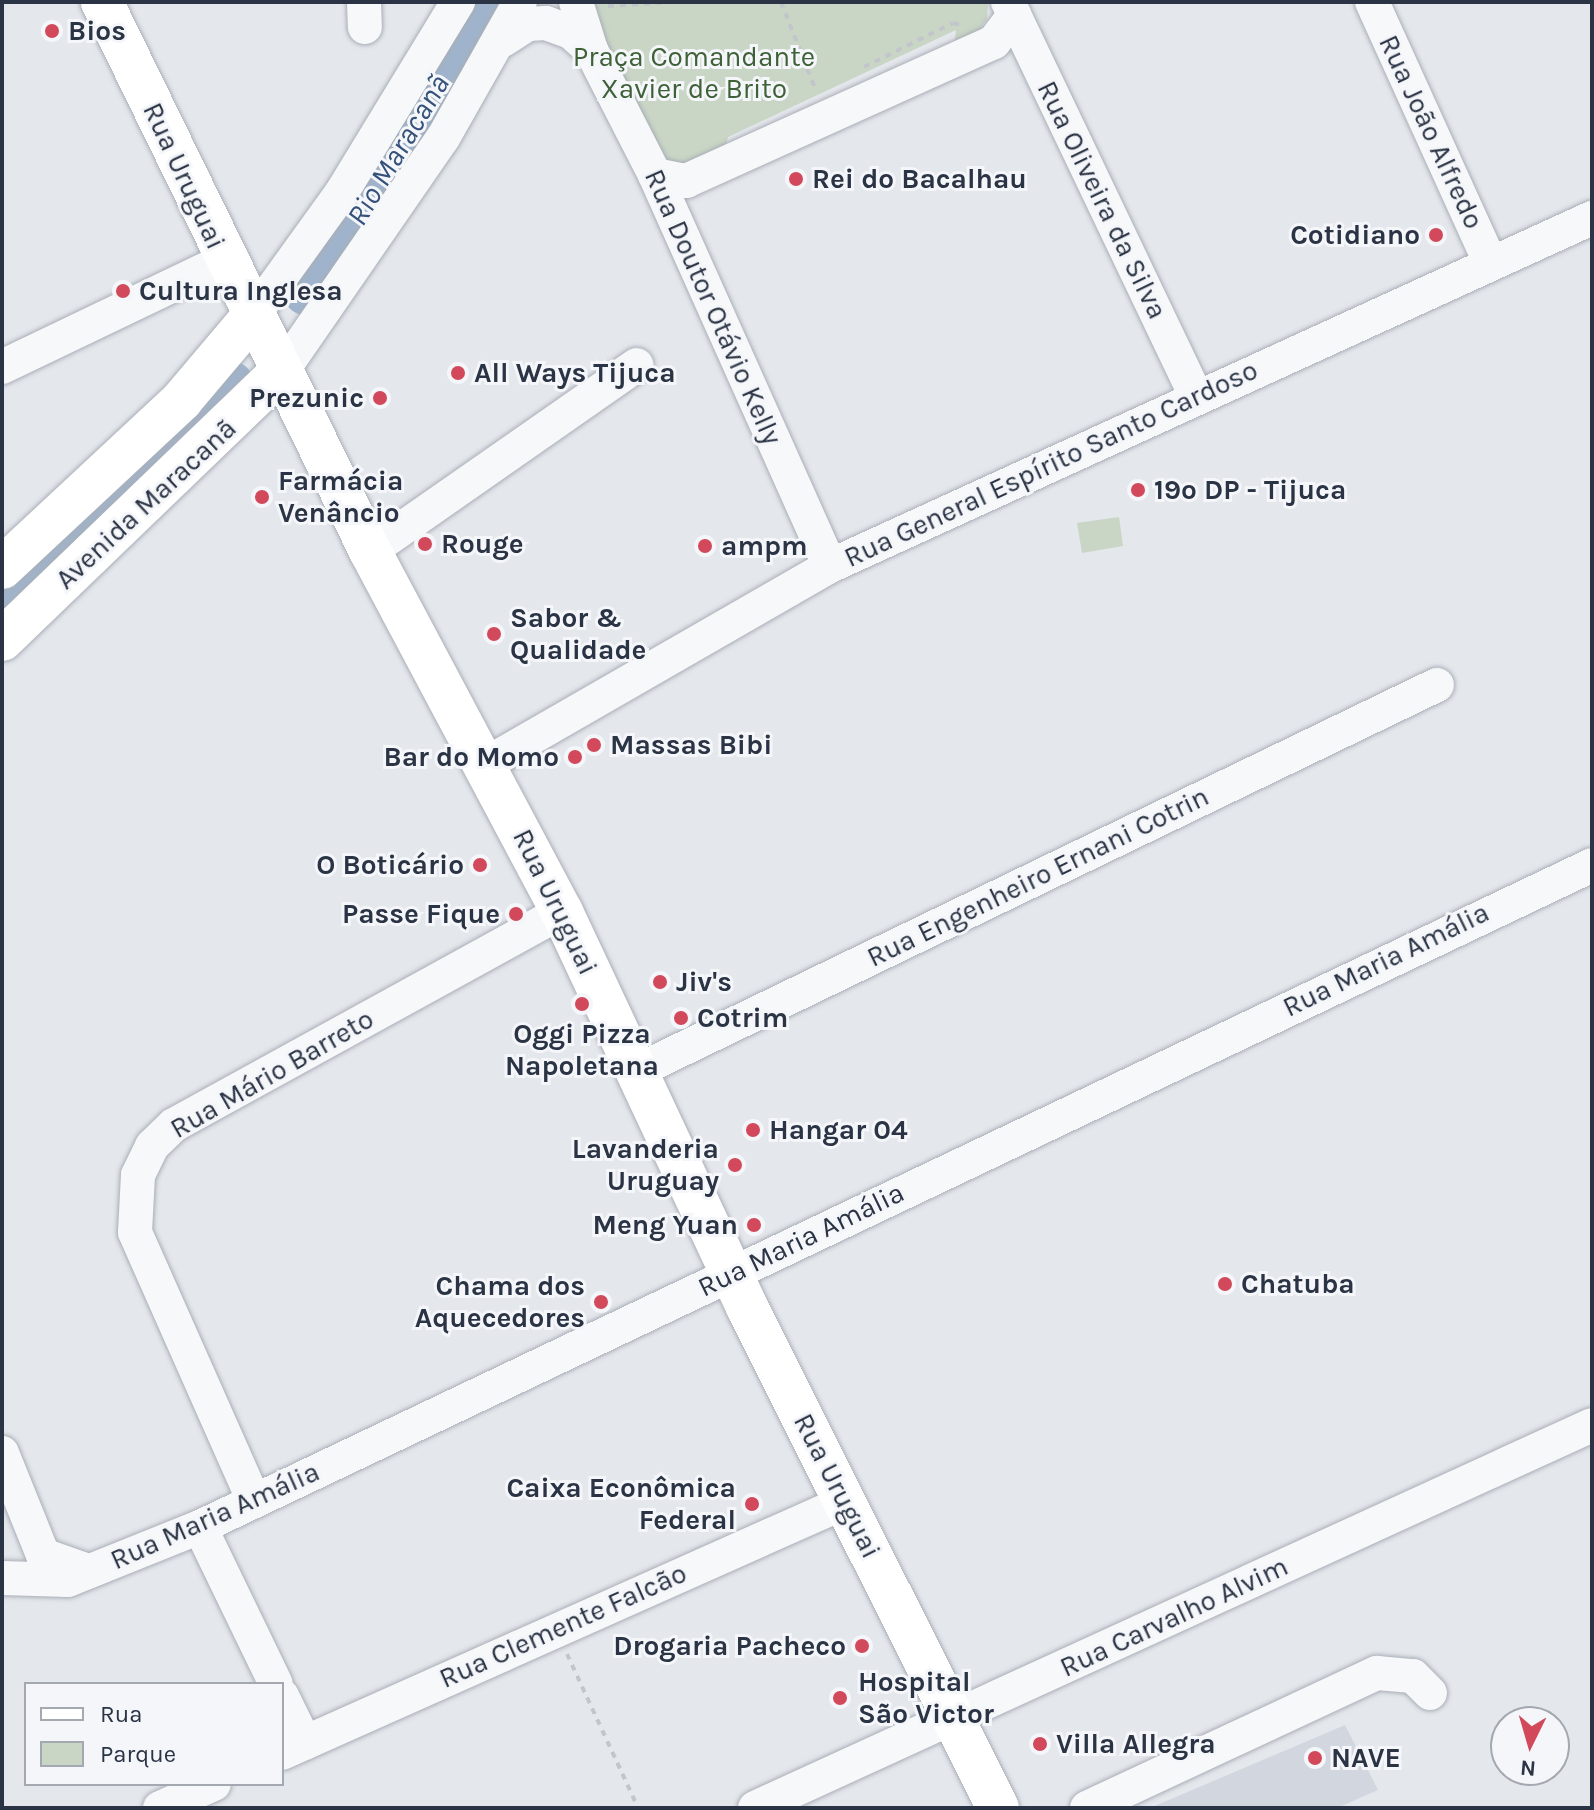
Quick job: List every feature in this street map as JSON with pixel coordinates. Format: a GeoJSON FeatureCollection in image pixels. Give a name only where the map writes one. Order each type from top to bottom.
{"type":"FeatureCollection","features":[{"type":"Feature","properties":{"kind":"main road","name":"Rua Uruguai"},"geometry":{"type":"LineString","coordinates":[[102,2],[252,317],[282,371],[370,551],[562,912],[639,1070],[731,1273],[998,1808]]}},
{"type":"Feature","properties":{"kind":"main road","name":"Avenida Maracanã"},"geometry":{"type":"LineString","coordinates":[[2,568],[181,401],[252,317]]}},
{"type":"Feature","properties":{"kind":"main road","name":"Avenida Maracanã"},"geometry":{"type":"LineString","coordinates":[[2,640],[282,371]]}},
{"type":"Feature","properties":{"kind":"street","name":"Avenida Maracanã"},"geometry":{"type":"LineString","coordinates":[[252,317],[342,192],[458,2]]}},
{"type":"Feature","properties":{"kind":"street","name":"Avenida Maracanã"},"geometry":{"type":"LineString","coordinates":[[282,371],[385,225],[503,40],[520,2]]}},
{"type":"Feature","properties":{"kind":"street","name":"Rua João Alfredo"},"geometry":{"type":"LineString","coordinates":[[1372,2],[1490,262]]}},
{"type":"Feature","properties":{"kind":"street","name":"Rua Doutor Otávio Kelly"},"geometry":{"type":"LineString","coordinates":[[586,5],[591,50],[655,175],[830,566]]}},
{"type":"Feature","properties":{"kind":"street"},"geometry":{"type":"LineString","coordinates":[[655,175],[686,181],[994,42],[1011,9]]}},
{"type":"Feature","properties":{"kind":"street","name":"Rua Oliveira da Silva"},"geometry":{"type":"LineString","coordinates":[[1011,9],[1196,397]]}},
{"type":"Feature","properties":{"kind":"street"},"geometry":{"type":"LineString","coordinates":[[503,40],[528,24],[546,23],[571,32],[591,50]]}},
{"type":"Feature","properties":{"kind":"street","name":"Rua General Espírito Santo Cardoso"},"geometry":{"type":"LineString","coordinates":[[484,765],[830,566],[1592,218]]}},
{"type":"Feature","properties":{"kind":"street"},"geometry":{"type":"LineString","coordinates":[[2,367],[225,260]]}},
{"type":"Feature","properties":{"kind":"street"},"geometry":{"type":"LineString","coordinates":[[370,551],[637,365]]}},
{"type":"Feature","properties":{"kind":"street","name":"Rua Engenheiro Ernani Cotrin"},"geometry":{"type":"LineString","coordinates":[[639,1070],[1437,685]]}},
{"type":"Feature","properties":{"kind":"street","name":"Rua Maria Amália"},"geometry":{"type":"LineString","coordinates":[[2,1578],[47,1582],[88,1571],[200,1527],[1592,865]]}},
{"type":"Feature","properties":{"kind":"street","name":"Rua Mário Barreto"},"geometry":{"type":"LineString","coordinates":[[254,1501],[135,1232],[138,1175],[152,1146],[174,1125],[562,912]]}},
{"type":"Feature","properties":{"kind":"street","name":"Rua Carvalho Alvim"},"geometry":{"type":"LineString","coordinates":[[755,1808],[1592,1425]]}},
{"type":"Feature","properties":{"kind":"street"},"geometry":{"type":"LineString","coordinates":[[2,1453],[43,1555],[88,1571]]}},
{"type":"Feature","properties":{"kind":"street","name":"Rua Clemente Falcão"},"geometry":{"type":"LineString","coordinates":[[293,1748],[555,1627],[845,1502]]}},
{"type":"Feature","properties":{"kind":"street"},"geometry":{"type":"LineString","coordinates":[[200,1527],[275,1682]]}},
{"type":"Feature","properties":{"kind":"street"},"geometry":{"type":"LineString","coordinates":[[1087,1808],[1367,1676],[1413,1676],[1430,1693]]}},
{"type":"Feature","properties":{"kind":"street"},"geometry":{"type":"LineString","coordinates":[[284,1705],[293,1748]]}},
{"type":"Feature","properties":{"kind":"street"},"geometry":{"type":"LineString","coordinates":[[160,1808],[210,1786]]}},
{"type":"Feature","properties":{"kind":"path"},"geometry":{"type":"LineString","coordinates":[[586,5],[677,2]]}},
{"type":"Feature","properties":{"kind":"path"},"geometry":{"type":"LineString","coordinates":[[781,2],[816,91]]}},
{"type":"Feature","properties":{"kind":"path"},"geometry":{"type":"LineString","coordinates":[[857,70],[953,23],[965,32],[973,26]]}},
{"type":"Feature","properties":{"kind":"path"},"geometry":{"type":"LineString","coordinates":[[803,97],[830,84]]}},
{"type":"Feature","properties":{"kind":"path"},"geometry":{"type":"LineString","coordinates":[[555,1627],[638,1808]]}},
{"type":"Feature","properties":{"kind":"shaded area","name":"NAVE"},"geometry":{"type":"Polygon","coordinates":[[[1345,1725],[1378,1790],[1337,1808],[1150,1808],[1345,1725]]]}},
{"type":"Feature","properties":{"kind":"green space","name":"Praça Comandante Xavier de Brito"},"geometry":{"type":"Polygon","coordinates":[[[587,2],[988,2],[987,19],[976,34],[954,47],[956,30],[728,137],[724,155],[698,165],[658,160],[587,2]]]}},
{"type":"Feature","properties":{"kind":"green space"},"geometry":{"type":"Polygon","coordinates":[[[1119,517],[1123,546],[1082,553],[1077,523],[1119,517]]]}},
{"type":"Feature","properties":{"kind":"waterway","name":"Rio Maracanã"},"geometry":{"type":"LineString","coordinates":[[305,294],[345,239],[486,2]]}},
{"type":"Feature","properties":{"kind":"waterway","name":"Rio Maracanã"},"geometry":{"type":"LineString","coordinates":[[2,604],[170,449],[232,383]]}},
{"type":"Feature","properties":{"kind":"place","name":"Bios"},"geometry":{"type":"Point","coordinates":[52,31]}},
{"type":"Feature","properties":{"kind":"place","name":"Rei do Bacalhau"},"geometry":{"type":"Point","coordinates":[796,179]}},
{"type":"Feature","properties":{"kind":"place","name":"Cotidiano"},"geometry":{"type":"Point","coordinates":[1436,235]}},
{"type":"Feature","properties":{"kind":"place","name":"Cultura Inglesa"},"geometry":{"type":"Point","coordinates":[123,291]}},
{"type":"Feature","properties":{"kind":"place","name":"All Ways Tijuca"},"geometry":{"type":"Point","coordinates":[458,373]}},
{"type":"Feature","properties":{"kind":"place","name":"Prezunic"},"geometry":{"type":"Point","coordinates":[380,398]}},
{"type":"Feature","properties":{"kind":"place","name":"19º DP - Tijuca"},"geometry":{"type":"Point","coordinates":[1138,490]}},
{"type":"Feature","properties":{"kind":"place","name":"Farmácia Venâncio"},"geometry":{"type":"Point","coordinates":[262,497]}},
{"type":"Feature","properties":{"kind":"place","name":"Rouge"},"geometry":{"type":"Point","coordinates":[425,544]}},
{"type":"Feature","properties":{"kind":"place","name":"ampm"},"geometry":{"type":"Point","coordinates":[705,546]}},
{"type":"Feature","properties":{"kind":"place","name":"Sabor & Qualidade"},"geometry":{"type":"Point","coordinates":[494,634]}},
{"type":"Feature","properties":{"kind":"place","name":"Massas Bibi"},"geometry":{"type":"Point","coordinates":[594,745]}},
{"type":"Feature","properties":{"kind":"place","name":"Bar do Momo"},"geometry":{"type":"Point","coordinates":[575,757]}},
{"type":"Feature","properties":{"kind":"place","name":"O Boticário"},"geometry":{"type":"Point","coordinates":[480,865]}},
{"type":"Feature","properties":{"kind":"place","name":"Passe Fique"},"geometry":{"type":"Point","coordinates":[516,914]}},
{"type":"Feature","properties":{"kind":"place","name":"Jiv's"},"geometry":{"type":"Point","coordinates":[660,982]}},
{"type":"Feature","properties":{"kind":"place","name":"Oggi Pizza Napoletana"},"geometry":{"type":"Point","coordinates":[582,1004]}},
{"type":"Feature","properties":{"kind":"place","name":"Cotrim"},"geometry":{"type":"Point","coordinates":[681,1018]}},
{"type":"Feature","properties":{"kind":"place","name":"Hangar 04"},"geometry":{"type":"Point","coordinates":[753,1130]}},
{"type":"Feature","properties":{"kind":"place","name":"Lavanderia Uruguay"},"geometry":{"type":"Point","coordinates":[735,1165]}},
{"type":"Feature","properties":{"kind":"place","name":"Meng Yuan"},"geometry":{"type":"Point","coordinates":[754,1225]}},
{"type":"Feature","properties":{"kind":"place","name":"Chatuba"},"geometry":{"type":"Point","coordinates":[1225,1284]}},
{"type":"Feature","properties":{"kind":"place","name":"Chama dos Aquecedores"},"geometry":{"type":"Point","coordinates":[601,1302]}},
{"type":"Feature","properties":{"kind":"place","name":"Caixa Econômica Federal"},"geometry":{"type":"Point","coordinates":[752,1504]}},
{"type":"Feature","properties":{"kind":"place","name":"Drogaria Pacheco"},"geometry":{"type":"Point","coordinates":[862,1646]}},
{"type":"Feature","properties":{"kind":"place","name":"Hospital São Victor"},"geometry":{"type":"Point","coordinates":[840,1698]}},
{"type":"Feature","properties":{"kind":"place","name":"Villa Allegra"},"geometry":{"type":"Point","coordinates":[1040,1744]}},
{"type":"Feature","properties":{"kind":"place","name":"NAVE"},"geometry":{"type":"Point","coordinates":[1315,1758]}}]}
